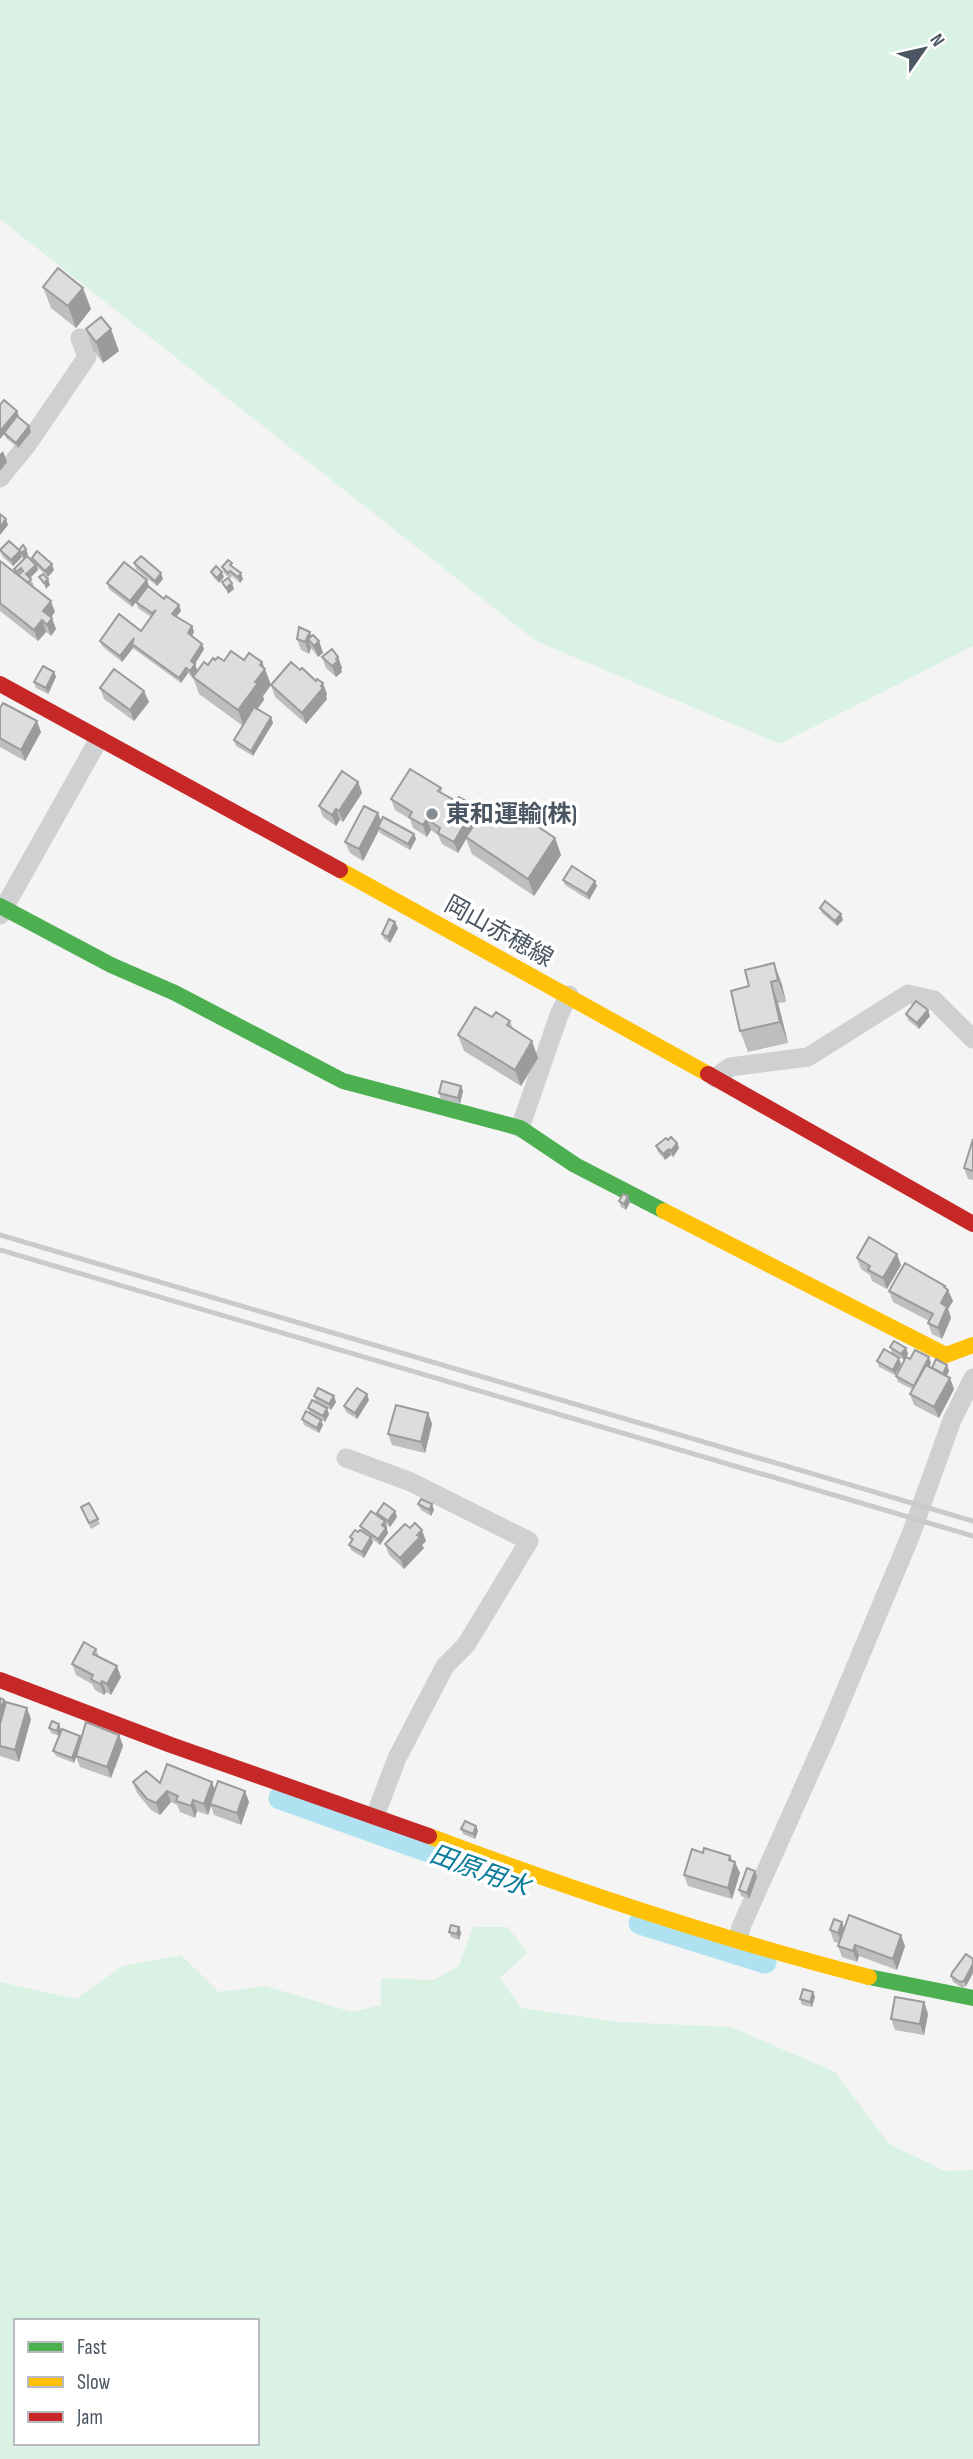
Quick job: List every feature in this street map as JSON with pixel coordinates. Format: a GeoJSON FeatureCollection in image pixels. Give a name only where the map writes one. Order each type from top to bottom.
{"type":"FeatureCollection","features":[{"type":"Feature","properties":{"kind":"street"},"geometry":{"type":"LineString","coordinates":[[0,478],[27,445],[87,357],[80,338]]}},
{"type":"Feature","properties":{"kind":"street","name":"岡山赤穂線"},"geometry":{"type":"LineString","coordinates":[[0,684],[569,995],[973,1224]]}},
{"type":"Feature","properties":{"kind":"street"},"geometry":{"type":"LineString","coordinates":[[99,738],[1,910],[343,1081],[520,1128],[575,1166],[946,1355],[973,1345]]}},
{"type":"Feature","properties":{"kind":"street"},"geometry":{"type":"LineString","coordinates":[[715,1078],[730,1067],[808,1057],[908,994],[934,1000],[973,1039]]}},
{"type":"Feature","properties":{"kind":"street"},"geometry":{"type":"LineString","coordinates":[[520,1128],[559,1015],[569,995]]}},
{"type":"Feature","properties":{"kind":"street"},"geometry":{"type":"LineString","coordinates":[[738,1940],[741,1927],[826,1737],[910,1537],[952,1420],[973,1378]]}},
{"type":"Feature","properties":{"kind":"street"},"geometry":{"type":"LineString","coordinates":[[346,1458],[411,1482],[529,1541],[466,1644],[444,1666],[397,1758],[375,1816]]}},
{"type":"Feature","properties":{"kind":"street"},"geometry":{"type":"LineString","coordinates":[[0,1680],[171,1745],[375,1816],[527,1873],[806,1961],[895,1984],[973,1998]]}},
{"type":"Feature","properties":{"kind":"green space"},"geometry":{"type":"Polygon","coordinates":[[[0,0],[973,0],[973,646],[780,744],[536,641],[0,219],[0,0]]]}},
{"type":"Feature","properties":{"kind":"green space"},"geometry":{"type":"Polygon","coordinates":[[[473,1927],[508,1927],[527,1953],[500,1978],[521,2008],[619,2022],[731,2027],[835,2072],[889,2144],[945,2171],[973,2170],[973,2459],[0,2459],[0,1982],[76,1999],[122,1966],[181,1955],[219,1992],[265,1986],[352,2012],[381,2005],[381,1978],[434,1980],[459,1966],[473,1927]]]}},
{"type":"Feature","properties":{"kind":"building"},"geometry":{"type":"Polygon","coordinates":[[[58,268],[83,288],[68,306],[43,287],[58,268]]]}},
{"type":"Feature","properties":{"kind":"building"},"geometry":{"type":"Polygon","coordinates":[[[101,317],[111,329],[96,342],[86,329],[101,317]]]}},
{"type":"Feature","properties":{"kind":"building"},"geometry":{"type":"Polygon","coordinates":[[[4,400],[17,411],[0,431],[0,405],[4,400]]]}},
{"type":"Feature","properties":{"kind":"building"},"geometry":{"type":"Polygon","coordinates":[[[17,416],[29,426],[16,443],[4,433],[17,416]]]}},
{"type":"Feature","properties":{"kind":"building"},"geometry":{"type":"Polygon","coordinates":[[[0,514],[6,519],[0,527],[0,514]]]}},
{"type":"Feature","properties":{"kind":"building"},"geometry":{"type":"Polygon","coordinates":[[[9,541],[19,550],[23,545],[26,549],[11,560],[0,550],[9,541]]]}},
{"type":"Feature","properties":{"kind":"building"},"geometry":{"type":"Polygon","coordinates":[[[37,551],[52,564],[45,571],[32,558],[37,551]]]}},
{"type":"Feature","properties":{"kind":"building"},"geometry":{"type":"Polygon","coordinates":[[[27,556],[36,565],[26,574],[31,579],[28,583],[18,575],[23,571],[21,568],[17,572],[14,569],[27,556]]]}},
{"type":"Feature","properties":{"kind":"building"},"geometry":{"type":"Polygon","coordinates":[[[141,556],[161,573],[155,581],[134,563],[141,556]]]}},
{"type":"Feature","properties":{"kind":"building"},"geometry":{"type":"Polygon","coordinates":[[[228,560],[232,563],[230,565],[241,573],[238,577],[222,567],[228,560]]]}},
{"type":"Feature","properties":{"kind":"building"},"geometry":{"type":"Polygon","coordinates":[[[0,561],[51,601],[43,611],[52,618],[47,625],[42,620],[34,630],[0,603],[0,561]]]}},
{"type":"Feature","properties":{"kind":"building"},"geometry":{"type":"Polygon","coordinates":[[[124,562],[147,580],[130,601],[107,583],[124,562]]]}},
{"type":"Feature","properties":{"kind":"building"},"geometry":{"type":"Polygon","coordinates":[[[216,566],[222,572],[217,578],[211,572],[216,566]]]}},
{"type":"Feature","properties":{"kind":"building"},"geometry":{"type":"Polygon","coordinates":[[[43,574],[48,579],[44,583],[39,577],[43,574]]]}},
{"type":"Feature","properties":{"kind":"building"},"geometry":{"type":"Polygon","coordinates":[[[228,578],[232,583],[226,588],[222,582],[228,578]]]}},
{"type":"Feature","properties":{"kind":"building"},"geometry":{"type":"Polygon","coordinates":[[[148,586],[164,599],[166,596],[179,605],[172,614],[192,626],[188,633],[202,644],[191,661],[195,664],[190,671],[186,668],[179,678],[132,644],[134,638],[120,656],[100,641],[119,614],[141,631],[156,610],[152,613],[136,602],[148,586]]]}},
{"type":"Feature","properties":{"kind":"building"},"geometry":{"type":"Polygon","coordinates":[[[299,627],[310,632],[305,642],[297,639],[299,627]]]}},
{"type":"Feature","properties":{"kind":"building"},"geometry":{"type":"Polygon","coordinates":[[[313,635],[319,641],[314,646],[308,639],[313,635]]]}},
{"type":"Feature","properties":{"kind":"building"},"geometry":{"type":"Polygon","coordinates":[[[332,649],[338,661],[332,666],[322,657],[332,649]]]}},
{"type":"Feature","properties":{"kind":"building"},"geometry":{"type":"Polygon","coordinates":[[[231,651],[244,660],[249,653],[262,662],[260,665],[265,669],[238,710],[193,677],[204,662],[208,665],[213,658],[215,660],[218,657],[224,661],[231,651]]]}},
{"type":"Feature","properties":{"kind":"building"},"geometry":{"type":"Polygon","coordinates":[[[291,662],[316,681],[317,679],[323,683],[323,688],[302,713],[271,685],[291,662]]]}},
{"type":"Feature","properties":{"kind":"building"},"geometry":{"type":"Polygon","coordinates":[[[43,666],[54,672],[46,688],[34,682],[43,666]]]}},
{"type":"Feature","properties":{"kind":"building"},"geometry":{"type":"Polygon","coordinates":[[[114,669],[144,691],[130,710],[100,688],[114,669]]]}},
{"type":"Feature","properties":{"kind":"building"},"geometry":{"type":"Polygon","coordinates":[[[3,703],[37,721],[21,750],[0,738],[0,708],[3,703]]]}},
{"type":"Feature","properties":{"kind":"building"},"geometry":{"type":"Polygon","coordinates":[[[254,707],[271,717],[251,751],[234,740],[254,707]]]}},
{"type":"Feature","properties":{"kind":"building"},"geometry":{"type":"Polygon","coordinates":[[[410,769],[441,788],[438,791],[456,801],[459,797],[475,806],[454,842],[438,833],[440,828],[427,819],[423,825],[409,817],[412,812],[391,799],[410,769]]]}},
{"type":"Feature","properties":{"kind":"building"},"geometry":{"type":"Polygon","coordinates":[[[342,771],[358,782],[339,811],[336,809],[332,815],[319,806],[342,771]]]}},
{"type":"Feature","properties":{"kind":"building"},"geometry":{"type":"Polygon","coordinates":[[[501,802],[555,838],[528,879],[466,837],[478,819],[486,824],[501,802]]]}},
{"type":"Feature","properties":{"kind":"building"},"geometry":{"type":"Polygon","coordinates":[[[364,806],[378,813],[359,849],[345,842],[364,806]]]}},
{"type":"Feature","properties":{"kind":"building"},"geometry":{"type":"Polygon","coordinates":[[[383,817],[414,834],[408,844],[378,827],[383,817]]]}},
{"type":"Feature","properties":{"kind":"building"},"geometry":{"type":"Polygon","coordinates":[[[572,866],[595,881],[587,894],[563,880],[572,866]]]}},
{"type":"Feature","properties":{"kind":"building"},"geometry":{"type":"Polygon","coordinates":[[[825,901],[841,914],[835,921],[820,908],[825,901]]]}},
{"type":"Feature","properties":{"kind":"building"},"geometry":{"type":"Polygon","coordinates":[[[389,919],[395,922],[388,937],[382,934],[389,919]]]}},
{"type":"Feature","properties":{"kind":"building"},"geometry":{"type":"Polygon","coordinates":[[[774,963],[778,980],[771,982],[780,1022],[740,1031],[731,991],[749,986],[745,970],[774,963]]]}},
{"type":"Feature","properties":{"kind":"building"},"geometry":{"type":"Polygon","coordinates":[[[916,1001],[928,1010],[917,1023],[906,1014],[916,1001]]]}},
{"type":"Feature","properties":{"kind":"building"},"geometry":{"type":"Polygon","coordinates":[[[475,1007],[492,1017],[496,1012],[510,1021],[507,1025],[532,1041],[515,1070],[458,1035],[475,1007]]]}},
{"type":"Feature","properties":{"kind":"building"},"geometry":{"type":"Polygon","coordinates":[[[442,1081],[461,1086],[458,1098],[439,1093],[442,1081]]]}},
{"type":"Feature","properties":{"kind":"building"},"geometry":{"type":"Polygon","coordinates":[[[671,1137],[677,1143],[671,1151],[669,1149],[663,1154],[656,1146],[671,1137]]]}},
{"type":"Feature","properties":{"kind":"building"},"geometry":{"type":"Polygon","coordinates":[[[973,1139],[973,1171],[964,1168],[973,1139]]]}},
{"type":"Feature","properties":{"kind":"building"},"geometry":{"type":"Polygon","coordinates":[[[623,1194],[628,1196],[624,1204],[619,1201],[623,1194]]]}},
{"type":"Feature","properties":{"kind":"building"},"geometry":{"type":"Polygon","coordinates":[[[869,1237],[897,1254],[883,1278],[868,1270],[870,1266],[857,1258],[869,1237]]]}},
{"type":"Feature","properties":{"kind":"building"},"geometry":{"type":"Polygon","coordinates":[[[905,1263],[948,1290],[941,1303],[947,1307],[938,1328],[928,1323],[933,1314],[889,1291],[905,1263]]]}},
{"type":"Feature","properties":{"kind":"building"},"geometry":{"type":"Polygon","coordinates":[[[894,1341],[906,1348],[901,1354],[890,1347],[894,1341]]]}},
{"type":"Feature","properties":{"kind":"building"},"geometry":{"type":"Polygon","coordinates":[[[884,1349],[899,1358],[893,1370],[877,1361],[884,1349]]]}},
{"type":"Feature","properties":{"kind":"building"},"geometry":{"type":"Polygon","coordinates":[[[915,1350],[929,1357],[914,1386],[896,1376],[906,1357],[910,1359],[915,1350]]]}},
{"type":"Feature","properties":{"kind":"building"},"geometry":{"type":"Polygon","coordinates":[[[936,1359],[947,1365],[943,1374],[932,1368],[936,1359]]]}},
{"type":"Feature","properties":{"kind":"building"},"geometry":{"type":"Polygon","coordinates":[[[926,1365],[950,1378],[934,1407],[910,1394],[926,1365]]]}},
{"type":"Feature","properties":{"kind":"building"},"geometry":{"type":"Polygon","coordinates":[[[318,1388],[334,1396],[329,1404],[314,1396],[318,1388]]]}},
{"type":"Feature","properties":{"kind":"building"},"geometry":{"type":"Polygon","coordinates":[[[357,1388],[367,1394],[355,1413],[344,1406],[357,1388]]]}},
{"type":"Feature","properties":{"kind":"building"},"geometry":{"type":"Polygon","coordinates":[[[312,1400],[327,1408],[323,1416],[308,1408],[312,1400]]]}},
{"type":"Feature","properties":{"kind":"building"},"geometry":{"type":"Polygon","coordinates":[[[396,1405],[428,1413],[421,1442],[388,1434],[396,1405]]]}},
{"type":"Feature","properties":{"kind":"building"},"geometry":{"type":"Polygon","coordinates":[[[306,1411],[321,1420],[317,1428],[302,1419],[306,1411]]]}},
{"type":"Feature","properties":{"kind":"building"},"geometry":{"type":"Polygon","coordinates":[[[421,1499],[432,1504],[429,1510],[418,1504],[421,1499]]]}},
{"type":"Feature","properties":{"kind":"building"},"geometry":{"type":"Polygon","coordinates":[[[89,1503],[98,1519],[89,1523],[81,1507],[89,1503]]]}},
{"type":"Feature","properties":{"kind":"building"},"geometry":{"type":"Polygon","coordinates":[[[384,1503],[395,1511],[388,1521],[377,1513],[384,1503]]]}},
{"type":"Feature","properties":{"kind":"building"},"geometry":{"type":"Polygon","coordinates":[[[371,1511],[385,1521],[382,1525],[386,1528],[378,1539],[360,1526],[371,1511]]]}},
{"type":"Feature","properties":{"kind":"building"},"geometry":{"type":"Polygon","coordinates":[[[415,1523],[422,1530],[417,1535],[420,1537],[400,1558],[385,1544],[405,1524],[410,1528],[415,1523]]]}},
{"type":"Feature","properties":{"kind":"building"},"geometry":{"type":"Polygon","coordinates":[[[355,1530],[371,1537],[362,1552],[349,1545],[355,1530]]]}},
{"type":"Feature","properties":{"kind":"building"},"geometry":{"type":"Polygon","coordinates":[[[84,1642],[96,1649],[93,1654],[117,1666],[107,1684],[91,1679],[93,1675],[72,1664],[84,1642]]]}},
{"type":"Feature","properties":{"kind":"building"},"geometry":{"type":"Polygon","coordinates":[[[6,1702],[27,1708],[15,1750],[0,1746],[0,1724],[6,1702]]]}},
{"type":"Feature","properties":{"kind":"building"},"geometry":{"type":"Polygon","coordinates":[[[52,1721],[59,1724],[57,1731],[49,1728],[52,1721]]]}},
{"type":"Feature","properties":{"kind":"building"},"geometry":{"type":"Polygon","coordinates":[[[86,1722],[119,1735],[107,1767],[76,1756],[86,1722]]]}},
{"type":"Feature","properties":{"kind":"building"},"geometry":{"type":"Polygon","coordinates":[[[62,1729],[80,1736],[72,1758],[53,1751],[62,1729]]]}},
{"type":"Feature","properties":{"kind":"building"},"geometry":{"type":"Polygon","coordinates":[[[167,1764],[212,1782],[204,1804],[193,1800],[191,1806],[176,1801],[178,1796],[167,1791],[156,1803],[147,1799],[133,1782],[146,1771],[160,1783],[167,1764]]]}},
{"type":"Feature","properties":{"kind":"building"},"geometry":{"type":"Polygon","coordinates":[[[218,1781],[245,1791],[237,1813],[210,1804],[218,1781]]]}},
{"type":"Feature","properties":{"kind":"building"},"geometry":{"type":"Polygon","coordinates":[[[465,1821],[476,1826],[473,1834],[461,1829],[465,1821]]]}},
{"type":"Feature","properties":{"kind":"building"},"geometry":{"type":"Polygon","coordinates":[[[704,1848],[730,1856],[729,1860],[735,1862],[728,1888],[684,1875],[692,1849],[703,1853],[704,1848]]]}},
{"type":"Feature","properties":{"kind":"building"},"geometry":{"type":"Polygon","coordinates":[[[747,1868],[755,1871],[747,1893],[739,1890],[747,1868]]]}},
{"type":"Feature","properties":{"kind":"building"},"geometry":{"type":"Polygon","coordinates":[[[849,1915],[901,1935],[893,1959],[855,1945],[853,1951],[838,1946],[849,1915]]]}},
{"type":"Feature","properties":{"kind":"building"},"geometry":{"type":"Polygon","coordinates":[[[834,1919],[842,1922],[838,1933],[830,1930],[834,1919]]]}},
{"type":"Feature","properties":{"kind":"building"},"geometry":{"type":"Polygon","coordinates":[[[451,1925],[459,1927],[457,1934],[449,1932],[451,1925]]]}},
{"type":"Feature","properties":{"kind":"building"},"geometry":{"type":"Polygon","coordinates":[[[966,1954],[973,1959],[973,1964],[964,1981],[960,1982],[951,1976],[966,1954]]]}},
{"type":"Feature","properties":{"kind":"building"},"geometry":{"type":"Polygon","coordinates":[[[803,1989],[813,1992],[810,2002],[800,1999],[803,1989]]]}},
{"type":"Feature","properties":{"kind":"building"},"geometry":{"type":"Polygon","coordinates":[[[895,1997],[924,2002],[920,2024],[891,2019],[895,1997]]]}},
{"type":"Feature","properties":{"kind":"waterway","name":"田原用水"},"geometry":{"type":"LineString","coordinates":[[280,1798],[459,1862]]}},
{"type":"Feature","properties":{"kind":"waterway","name":"田原用水"},"geometry":{"type":"LineString","coordinates":[[640,1923],[765,1962]]}},
{"type":"Feature","properties":{"kind":"railway"},"geometry":{"type":"LineString","coordinates":[[0,1235],[973,1521]]}},
{"type":"Feature","properties":{"kind":"railway"},"geometry":{"type":"LineString","coordinates":[[0,1250],[973,1536]]}},
{"type":"Feature","properties":{"kind":"traffic: fast"},"geometry":{"type":"LineString","coordinates":[[0,906],[111,965],[175,993],[343,1081],[520,1128],[575,1165],[664,1211]]}},
{"type":"Feature","properties":{"kind":"traffic: fast"},"geometry":{"type":"LineString","coordinates":[[869,1977],[973,1998]]}},
{"type":"Feature","properties":{"kind":"traffic: slow"},"geometry":{"type":"LineString","coordinates":[[340,870],[708,1074]]}},
{"type":"Feature","properties":{"kind":"traffic: slow"},"geometry":{"type":"LineString","coordinates":[[664,1211],[946,1355],[973,1345]]}},
{"type":"Feature","properties":{"kind":"traffic: slow"},"geometry":{"type":"LineString","coordinates":[[429,1836],[647,1912],[758,1947],[869,1977]]}},
{"type":"Feature","properties":{"kind":"traffic: jam"},"geometry":{"type":"LineString","coordinates":[[0,684],[340,870]]}},
{"type":"Feature","properties":{"kind":"traffic: jam"},"geometry":{"type":"LineString","coordinates":[[708,1074],[973,1224]]}},
{"type":"Feature","properties":{"kind":"traffic: jam"},"geometry":{"type":"LineString","coordinates":[[0,1680],[171,1745],[429,1836]]}},
{"type":"Feature","properties":{"kind":"place","name":"東和運輸(株)"},"geometry":{"type":"Point","coordinates":[432,814]}}]}
